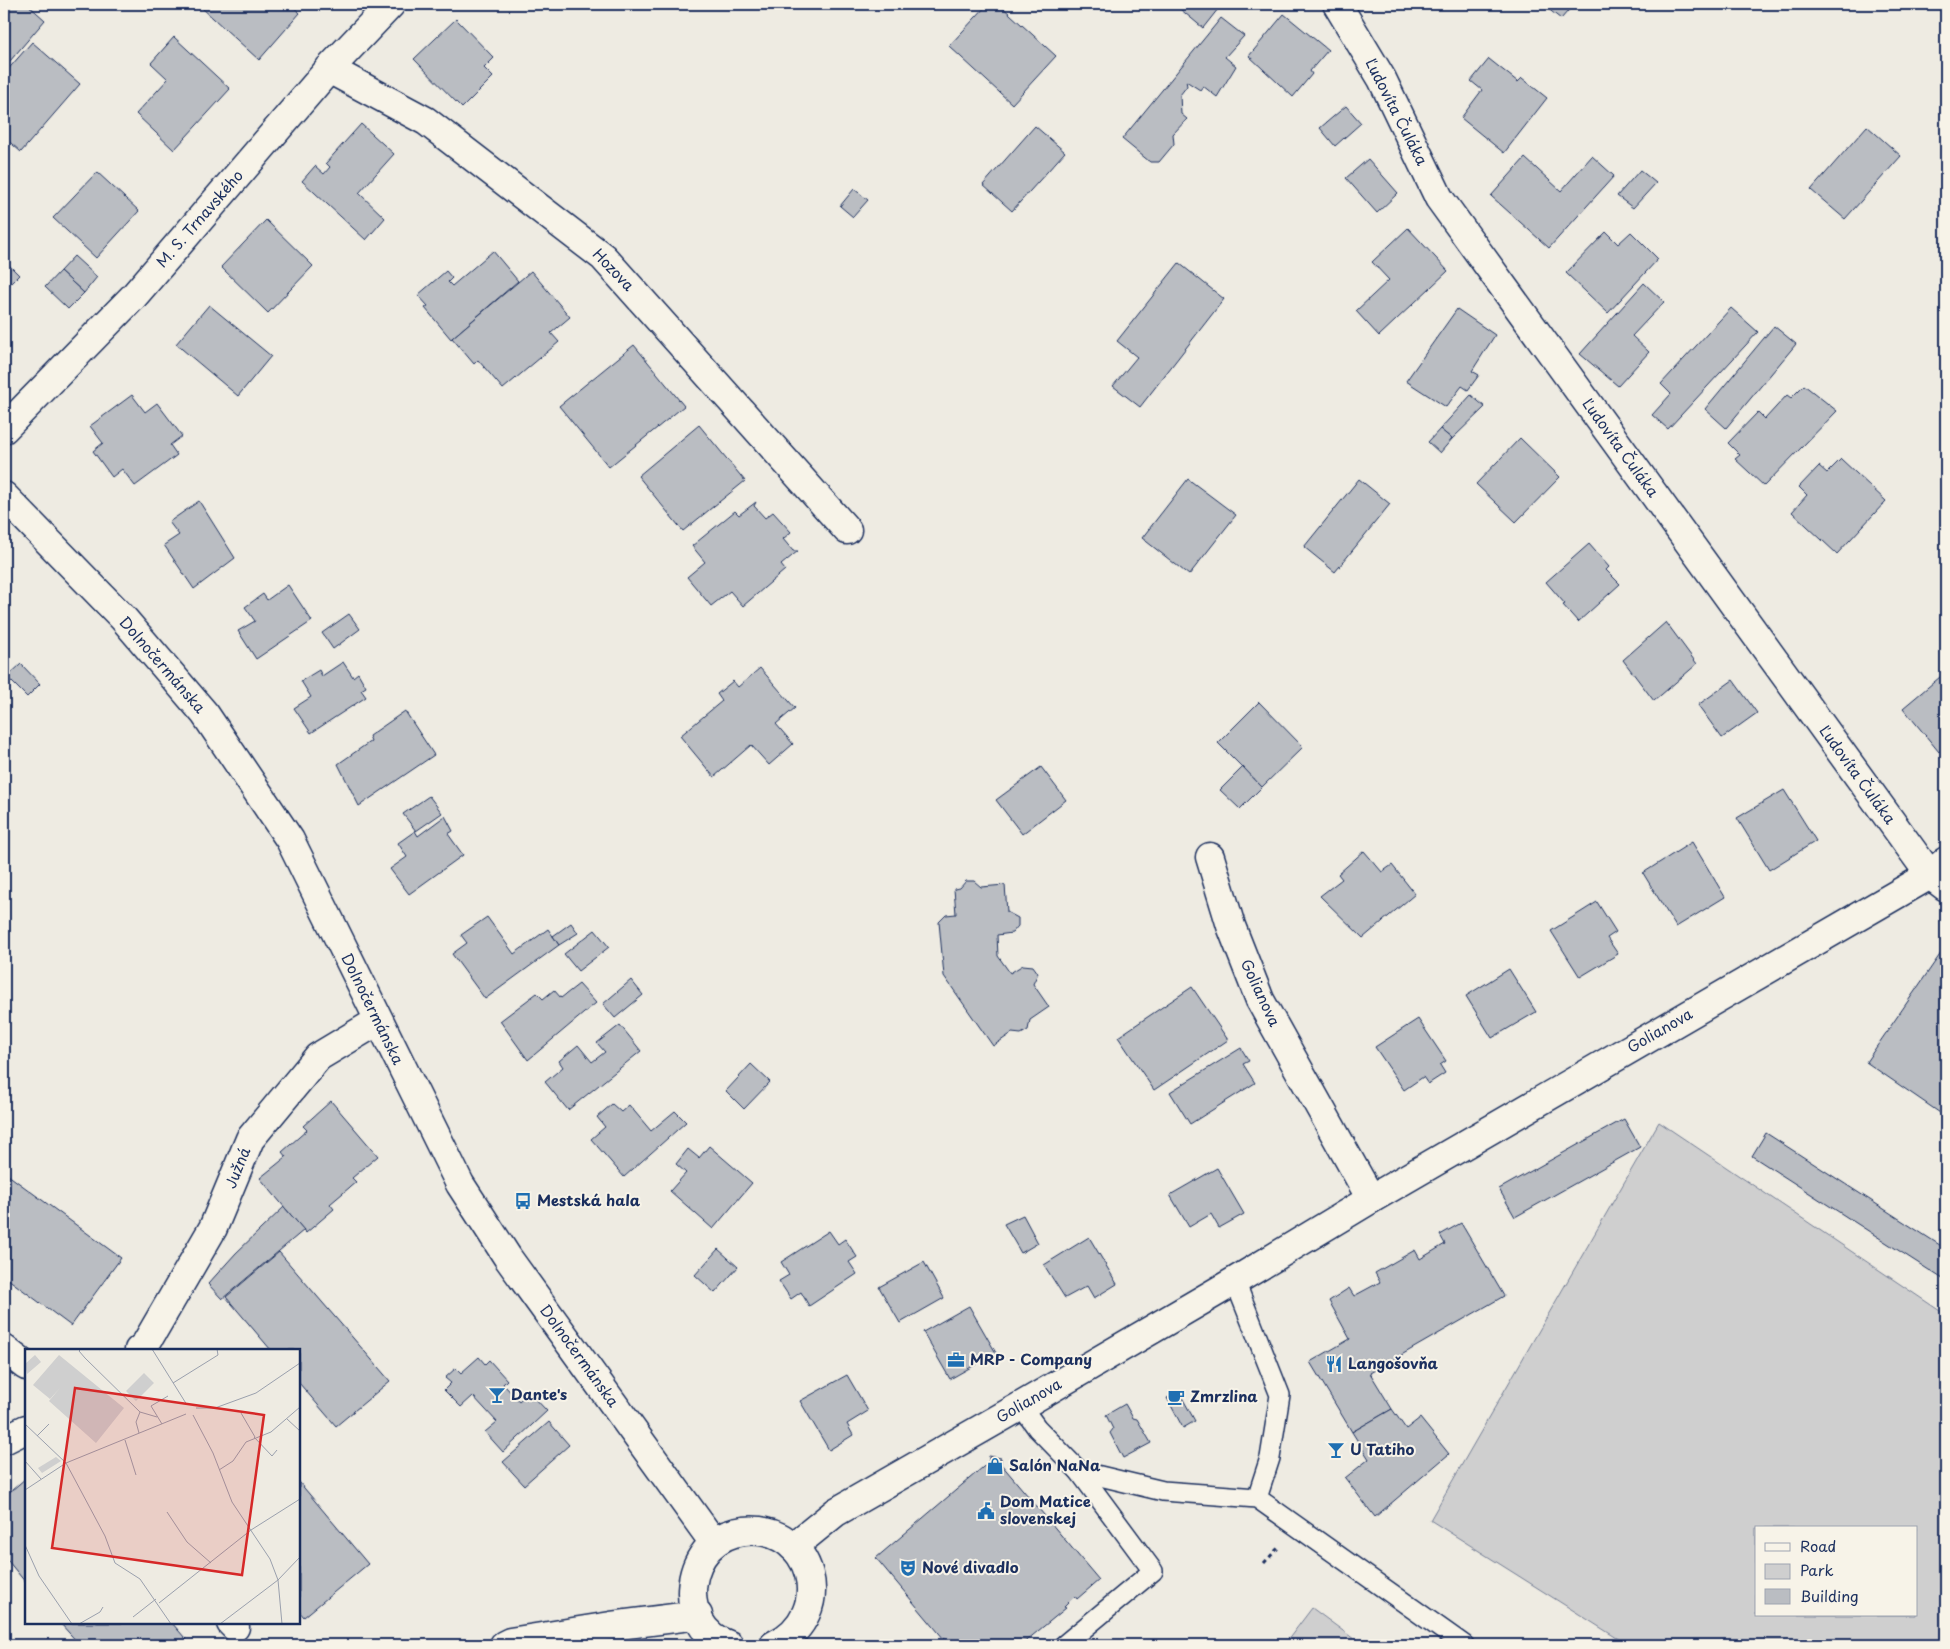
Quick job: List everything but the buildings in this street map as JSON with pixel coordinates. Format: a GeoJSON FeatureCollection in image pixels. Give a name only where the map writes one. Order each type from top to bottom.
{"type":"FeatureCollection","features":[{"type":"Feature","properties":{"kind":"street","name":"M. S. Trnavského"},"geometry":{"type":"LineString","coordinates":[[4,429],[134,296],[329,69],[391,4]]}},
{"type":"Feature","properties":{"kind":"street","name":"Ľudovíta Čuláka"},"geometry":{"type":"LineString","coordinates":[[1336,4],[1382,79],[1439,198],[1941,874]]}},
{"type":"Feature","properties":{"kind":"street","name":"Hozova"},"geometry":{"type":"LineString","coordinates":[[329,69],[426,121],[603,257],[847,530]]}},
{"type":"Feature","properties":{"kind":"street","name":"Dolnočermánska"},"geometry":{"type":"LineString","coordinates":[[4,496],[123,618],[205,714],[290,840],[460,1184],[508,1258],[714,1543]]}},
{"type":"Feature","properties":{"kind":"street","name":"Golianova"},"geometry":{"type":"LineString","coordinates":[[1210,857],[1232,926],[1260,1000],[1371,1199]]}},
{"type":"Feature","properties":{"kind":"street","name":"Golianova"},"geometry":{"type":"LineString","coordinates":[[793,1547],[836,1512],[1236,1281],[1371,1199],[1941,874]]}},
{"type":"Feature","properties":{"kind":"street","name":"Južná"},"geometry":{"type":"LineString","coordinates":[[140,1349],[145,1346],[214,1228],[250,1139],[318,1057],[378,1021]]}},
{"type":"Feature","properties":{"kind":"street"},"geometry":{"type":"LineString","coordinates":[[4,1349],[25,1365]]}},
{"type":"Feature","properties":{"kind":"street"},"geometry":{"type":"LineString","coordinates":[[4,1440],[25,1430]]}},
{"type":"Feature","properties":{"kind":"street"},"geometry":{"type":"LineString","coordinates":[[730,1645],[709,1632],[698,1615],[692,1597],[694,1574],[700,1560],[714,1543],[733,1533],[754,1531],[775,1535],[793,1547],[802,1557],[808,1570],[812,1590],[805,1617],[790,1641]]}},
{"type":"Feature","properties":{"kind":"street"},"geometry":{"type":"LineString","coordinates":[[504,1645],[510,1642],[611,1626],[698,1615]]}},
{"type":"Feature","properties":{"kind":"lane"},"geometry":{"type":"LineString","coordinates":[[1236,1281],[1280,1395],[1270,1458],[1257,1498]]}},
{"type":"Feature","properties":{"kind":"lane"},"geometry":{"type":"LineString","coordinates":[[1021,1406],[1037,1428],[1079,1471],[1153,1571],[1064,1645]]}},
{"type":"Feature","properties":{"kind":"lane"},"geometry":{"type":"LineString","coordinates":[[1079,1471],[1163,1491],[1257,1498],[1464,1645]]}},
{"type":"Feature","properties":{"kind":"green space"},"geometry":{"type":"Polygon","coordinates":[[[1659,1122],[1946,1315],[1946,1645],[1628,1645],[1430,1520],[1659,1122]]]}},
{"type":"Feature","properties":{"kind":"green space"},"geometry":{"type":"Polygon","coordinates":[[[1312,1608],[1362,1645],[1284,1645],[1312,1608]]]}},
{"type":"Feature","properties":{"kind":"place","name":"Mestská hala"},"geometry":{"type":"Point","coordinates":[523,1201]}},
{"type":"Feature","properties":{"kind":"place","name":"MRP - Company"},"geometry":{"type":"Point","coordinates":[956,1360]}},
{"type":"Feature","properties":{"kind":"place","name":"Langošovňa"},"geometry":{"type":"Point","coordinates":[1334,1364]}},
{"type":"Feature","properties":{"kind":"place","name":"Dante's"},"geometry":{"type":"Point","coordinates":[497,1395]}},
{"type":"Feature","properties":{"kind":"place","name":"Zmrzlina"},"geometry":{"type":"Point","coordinates":[1176,1397]}},
{"type":"Feature","properties":{"kind":"place","name":"U Tatiho"},"geometry":{"type":"Point","coordinates":[1336,1450]}},
{"type":"Feature","properties":{"kind":"place","name":"Salón NaNa"},"geometry":{"type":"Point","coordinates":[995,1466]}},
{"type":"Feature","properties":{"kind":"place","name":"Dom Matice slovenskej"},"geometry":{"type":"Point","coordinates":[986,1511]}},
{"type":"Feature","properties":{"kind":"place","name":"Nové divadlo"},"geometry":{"type":"Point","coordinates":[908,1568]}}]}
